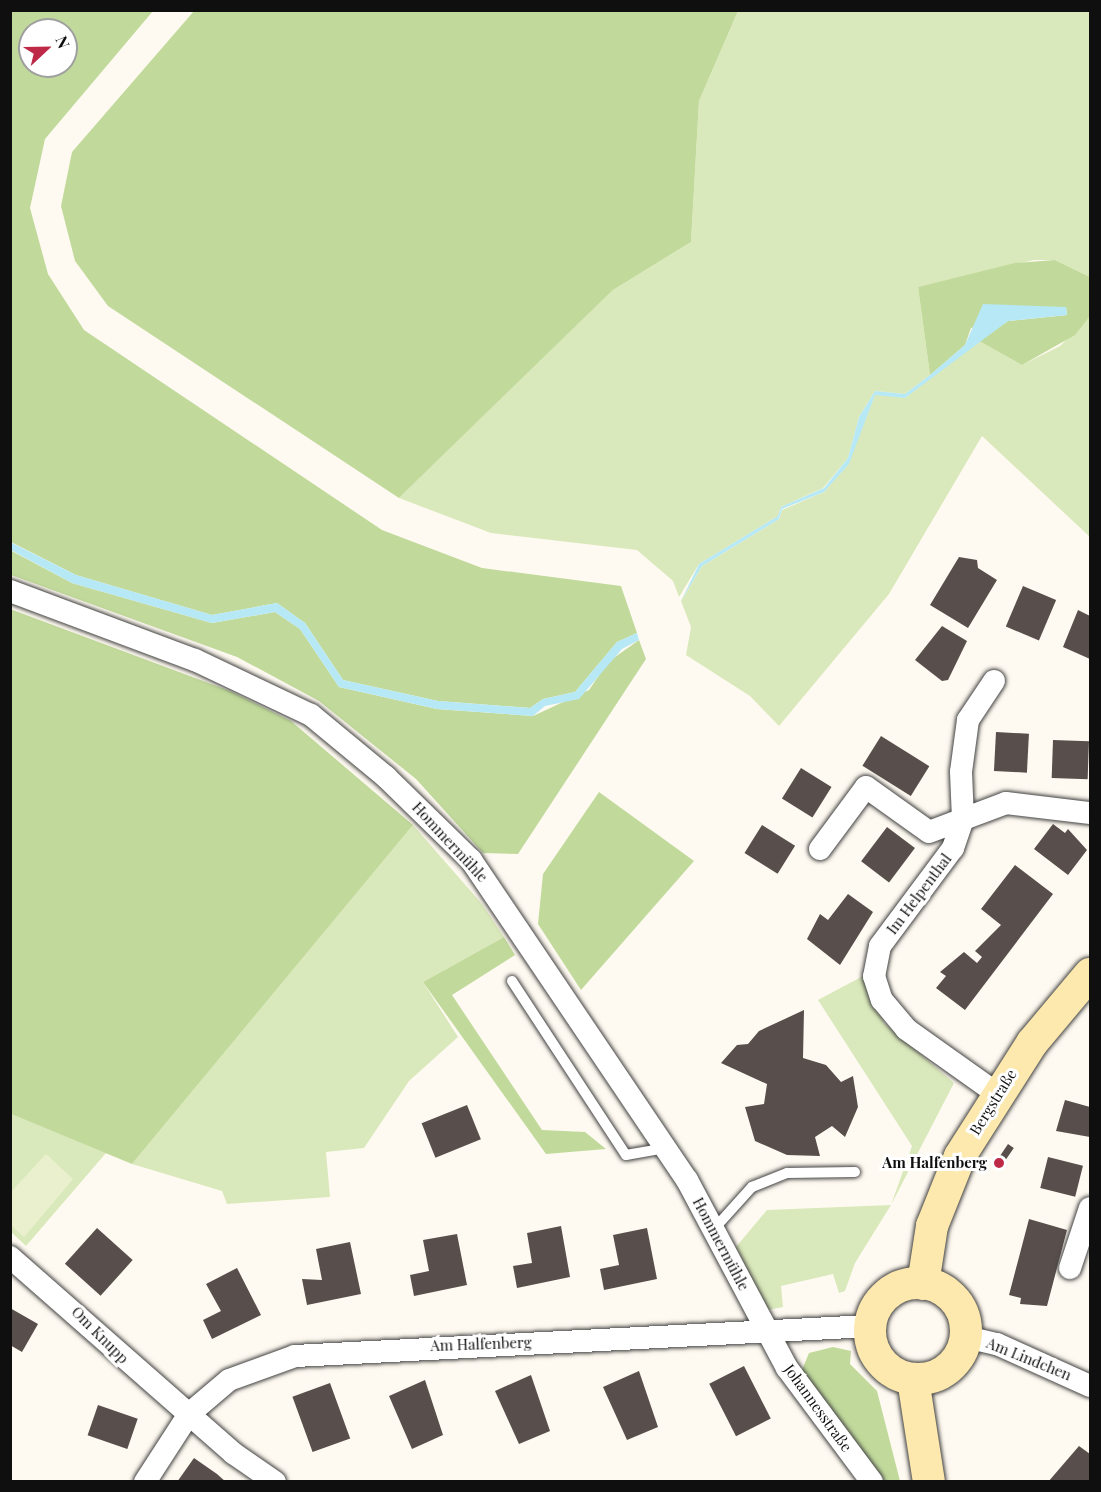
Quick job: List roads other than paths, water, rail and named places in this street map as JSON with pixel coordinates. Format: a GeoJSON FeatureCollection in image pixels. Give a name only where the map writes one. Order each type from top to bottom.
{"type":"FeatureCollection","features":[{"type":"Feature","properties":{"kind":"main road","name":"Bergstraße"},"geometry":{"type":"LineString","coordinates":[[923,1284],[932,1226],[960,1156],[996,1093],[1090,974]]}},
{"type":"Feature","properties":{"kind":"main road"},"geometry":{"type":"LineString","coordinates":[[923,1284],[955,1301],[966,1336],[948,1369],[913,1379],[881,1361],[870,1326],[888,1294],[923,1284]]}},
{"type":"Feature","properties":{"kind":"main road"},"geometry":{"type":"LineString","coordinates":[[913,1379],[929,1482]]}},
{"type":"Feature","properties":{"kind":"street","name":"Hommermühle"},"geometry":{"type":"LineString","coordinates":[[10,591],[266,690],[311,715],[386,777],[493,890],[665,1148],[714,1229],[768,1332]]}},
{"type":"Feature","properties":{"kind":"street","name":"Im Helpenthal"},"geometry":{"type":"LineString","coordinates":[[994,681],[968,720],[961,772],[963,819],[953,848],[880,946],[874,976],[882,1000],[906,1029],[996,1093]]}},
{"type":"Feature","properties":{"kind":"street","name":"Im Helpenthal"},"geometry":{"type":"LineString","coordinates":[[820,849],[866,787],[929,831],[1006,803],[1090,813]]}},
{"type":"Feature","properties":{"kind":"street"},"geometry":{"type":"LineString","coordinates":[[1070,1268],[1090,1208]]}},
{"type":"Feature","properties":{"kind":"street","name":"Om Knupp"},"geometry":{"type":"LineString","coordinates":[[10,1257],[40,1278],[189,1414],[275,1482]]}},
{"type":"Feature","properties":{"kind":"street","name":"Am Halfenberg"},"geometry":{"type":"LineString","coordinates":[[145,1482],[189,1414],[228,1380],[260,1364],[306,1354],[870,1326]]}},
{"type":"Feature","properties":{"kind":"street","name":"Johannesstraße"},"geometry":{"type":"LineString","coordinates":[[768,1332],[787,1368],[872,1482]]}},
{"type":"Feature","properties":{"kind":"street","name":"Am Lindchen"},"geometry":{"type":"LineString","coordinates":[[966,1336],[997,1344],[1090,1386]]}},
{"type":"Feature","properties":{"kind":"lane"},"geometry":{"type":"LineString","coordinates":[[513,981],[626,1155],[665,1148]]}},
{"type":"Feature","properties":{"kind":"lane"},"geometry":{"type":"LineString","coordinates":[[714,1229],[761,1184],[787,1173],[855,1172]]}},
{"type":"Feature","properties":{"kind":"water"},"geometry":{"type":"Polygon","coordinates":[[[983,304],[1066,307],[1067,315],[1008,321],[905,398],[875,395],[849,464],[824,492],[782,509],[779,519],[702,566],[681,601],[699,564],[778,516],[781,507],[824,488],[848,458],[859,417],[875,391],[905,394],[930,375],[965,345],[983,304]]]}},
{"type":"Feature","properties":{"kind":"water"},"geometry":{"type":"Polygon","coordinates":[[[10,542],[76,575],[212,615],[277,603],[305,623],[343,680],[438,701],[530,708],[543,699],[575,692],[617,642],[637,633],[639,640],[622,649],[579,699],[545,706],[533,716],[437,709],[339,687],[300,629],[275,612],[212,623],[72,583],[11,550],[10,542]]]}},
{"type":"Feature","properties":{"kind":"place","name":"Am Halfenberg"},"geometry":{"type":"Point","coordinates":[999,1163]}}]}
